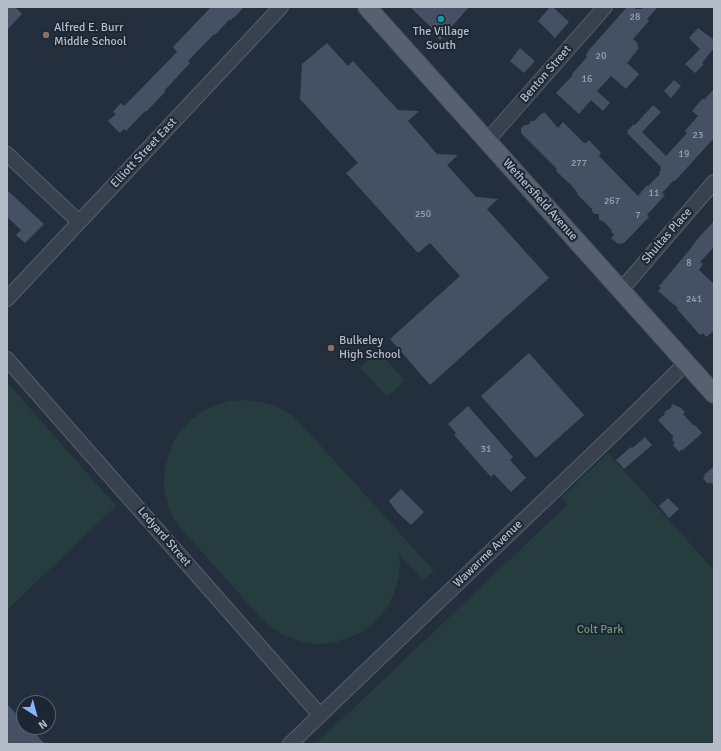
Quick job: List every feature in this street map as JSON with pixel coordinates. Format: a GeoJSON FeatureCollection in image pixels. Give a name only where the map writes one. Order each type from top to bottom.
{"type":"FeatureCollection","features":[{"type":"Feature","properties":{"kind":"main road","name":"Wethersfield Avenue"},"geometry":{"type":"LineString","coordinates":[[367,7],[714,394]]}},
{"type":"Feature","properties":{"kind":"street","name":"Elliott Street East"},"geometry":{"type":"LineString","coordinates":[[7,299],[281,7]]}},
{"type":"Feature","properties":{"kind":"street","name":"Benton Street"},"geometry":{"type":"LineString","coordinates":[[487,141],[605,7]]}},
{"type":"Feature","properties":{"kind":"street"},"geometry":{"type":"LineString","coordinates":[[7,154],[79,222]]}},
{"type":"Feature","properties":{"kind":"street","name":"Shultas Place"},"geometry":{"type":"LineString","coordinates":[[621,290],[714,182]]}},
{"type":"Feature","properties":{"kind":"street","name":"Ledyard Street"},"geometry":{"type":"LineString","coordinates":[[7,359],[320,715]]}},
{"type":"Feature","properties":{"kind":"street","name":"Wawarme Avenue"},"geometry":{"type":"LineString","coordinates":[[290,744],[628,421],[686,363]]}},
{"type":"Feature","properties":{"kind":"green space"},"geometry":{"type":"Polygon","coordinates":[[[378,351],[405,381],[387,397],[360,367],[378,351]]]}},
{"type":"Feature","properties":{"kind":"green space"},"geometry":{"type":"Polygon","coordinates":[[[7,382],[116,506],[7,610],[7,382]]]}},
{"type":"Feature","properties":{"kind":"green space"},"geometry":{"type":"Polygon","coordinates":[[[243,400],[271,404],[293,416],[434,571],[423,580],[399,554],[399,577],[390,603],[382,614],[361,633],[335,642],[321,644],[307,643],[281,634],[261,618],[175,520],[169,508],[165,494],[164,481],[165,467],[174,440],[192,419],[203,411],[229,401],[243,400]]]}},
{"type":"Feature","properties":{"kind":"green space","name":"Colt Park"},"geometry":{"type":"Polygon","coordinates":[[[608,453],[714,570],[714,744],[316,744],[567,505],[562,497],[608,453]]]}},
{"type":"Feature","properties":{"kind":"building"},"geometry":{"type":"Polygon","coordinates":[[[7,7],[15,7],[22,14],[7,30],[7,7]]]}},
{"type":"Feature","properties":{"kind":"building"},"geometry":{"type":"Polygon","coordinates":[[[211,7],[244,7],[215,35],[214,34],[188,61],[190,63],[146,112],[145,111],[126,131],[124,129],[120,133],[108,121],[116,114],[113,112],[121,103],[124,106],[177,52],[173,47],[211,7]]]}},
{"type":"Feature","properties":{"kind":"building","name":"The Village South"},"geometry":{"type":"Polygon","coordinates":[[[410,7],[469,7],[440,40],[433,33],[435,31],[410,7]]]}},
{"type":"Feature","properties":{"kind":"building"},"geometry":{"type":"Polygon","coordinates":[[[550,7],[553,7],[569,22],[555,38],[538,21],[550,7]]]}},
{"type":"Feature","properties":{"kind":"building"},"geometry":{"type":"Polygon","coordinates":[[[627,7],[642,9],[644,7],[658,7],[647,19],[649,21],[633,39],[638,44],[637,46],[639,48],[627,63],[639,74],[626,89],[611,76],[597,91],[610,103],[603,111],[591,100],[579,114],[556,93],[587,57],[586,55],[589,50],[627,7]]]}},
{"type":"Feature","properties":{"kind":"building"},"geometry":{"type":"Polygon","coordinates":[[[698,28],[714,40],[714,48],[702,63],[704,64],[695,73],[685,64],[700,49],[689,38],[698,28]]]}},
{"type":"Feature","properties":{"kind":"building"},"geometry":{"type":"Polygon","coordinates":[[[327,43],[348,66],[353,61],[398,110],[419,111],[408,121],[437,154],[458,155],[447,165],[476,197],[498,199],[487,209],[549,278],[430,385],[390,339],[460,276],[430,243],[418,253],[346,173],[358,163],[300,99],[302,64],[327,43]]]}},
{"type":"Feature","properties":{"kind":"building"},"geometry":{"type":"Polygon","coordinates":[[[520,48],[535,61],[524,73],[510,61],[520,48]]]}},
{"type":"Feature","properties":{"kind":"building"},"geometry":{"type":"Polygon","coordinates":[[[674,80],[681,86],[671,98],[664,91],[674,80]]]}},
{"type":"Feature","properties":{"kind":"building"},"geometry":{"type":"Polygon","coordinates":[[[714,89],[714,138],[675,181],[674,180],[662,193],[665,195],[647,215],[649,217],[624,243],[618,244],[611,238],[614,235],[611,231],[612,230],[599,219],[599,214],[594,214],[592,209],[577,194],[572,186],[556,171],[557,169],[521,133],[521,128],[528,125],[531,121],[534,121],[544,112],[558,128],[563,122],[584,143],[589,140],[601,153],[599,156],[638,196],[647,185],[648,186],[660,174],[661,167],[627,133],[627,131],[634,124],[635,125],[653,105],[661,112],[642,132],[666,156],[687,133],[685,131],[698,116],[692,111],[703,98],[704,100],[714,89]]]}},
{"type":"Feature","properties":{"kind":"building"},"geometry":{"type":"Polygon","coordinates":[[[7,190],[44,224],[25,243],[16,235],[21,230],[7,217],[7,190]]]}},
{"type":"Feature","properties":{"kind":"building"},"geometry":{"type":"Polygon","coordinates":[[[714,221],[714,247],[700,262],[703,264],[699,270],[714,284],[714,331],[706,337],[703,333],[700,335],[677,309],[678,308],[658,291],[661,288],[659,286],[714,221]]]}},
{"type":"Feature","properties":{"kind":"building"},"geometry":{"type":"Polygon","coordinates":[[[529,353],[584,415],[536,458],[481,396],[529,353]]]}},
{"type":"Feature","properties":{"kind":"building"},"geometry":{"type":"Polygon","coordinates":[[[672,404],[681,408],[685,412],[683,414],[702,433],[679,452],[673,445],[675,443],[672,438],[674,437],[658,420],[664,415],[664,412],[671,408],[672,404]]]}},
{"type":"Feature","properties":{"kind":"building"},"geometry":{"type":"Polygon","coordinates":[[[468,406],[513,457],[510,460],[526,478],[511,492],[494,474],[491,477],[454,435],[456,433],[448,424],[468,406]]]}},
{"type":"Feature","properties":{"kind":"building"},"geometry":{"type":"Polygon","coordinates":[[[645,437],[652,445],[624,469],[616,460],[645,437]]]}},
{"type":"Feature","properties":{"kind":"building"},"geometry":{"type":"Polygon","coordinates":[[[714,466],[714,486],[710,482],[708,484],[703,478],[705,476],[704,475],[714,466]]]}},
{"type":"Feature","properties":{"kind":"building"},"geometry":{"type":"Polygon","coordinates":[[[401,489],[424,512],[411,525],[398,513],[389,501],[401,489]]]}},
{"type":"Feature","properties":{"kind":"building"},"geometry":{"type":"Polygon","coordinates":[[[668,498],[679,509],[669,518],[659,506],[668,498]]]}},
{"type":"Feature","properties":{"kind":"building"},"geometry":{"type":"Polygon","coordinates":[[[7,704],[16,714],[16,735],[37,735],[45,744],[7,744],[7,704]]]}},
{"type":"Feature","properties":{"kind":"place","name":"The Village South"},"geometry":{"type":"Point","coordinates":[441,19]}},
{"type":"Feature","properties":{"kind":"place","name":"Alfred E. Burr Middle School"},"geometry":{"type":"Point","coordinates":[46,35]}},
{"type":"Feature","properties":{"kind":"place","name":"Bulkeley High School"},"geometry":{"type":"Point","coordinates":[331,348]}}]}
